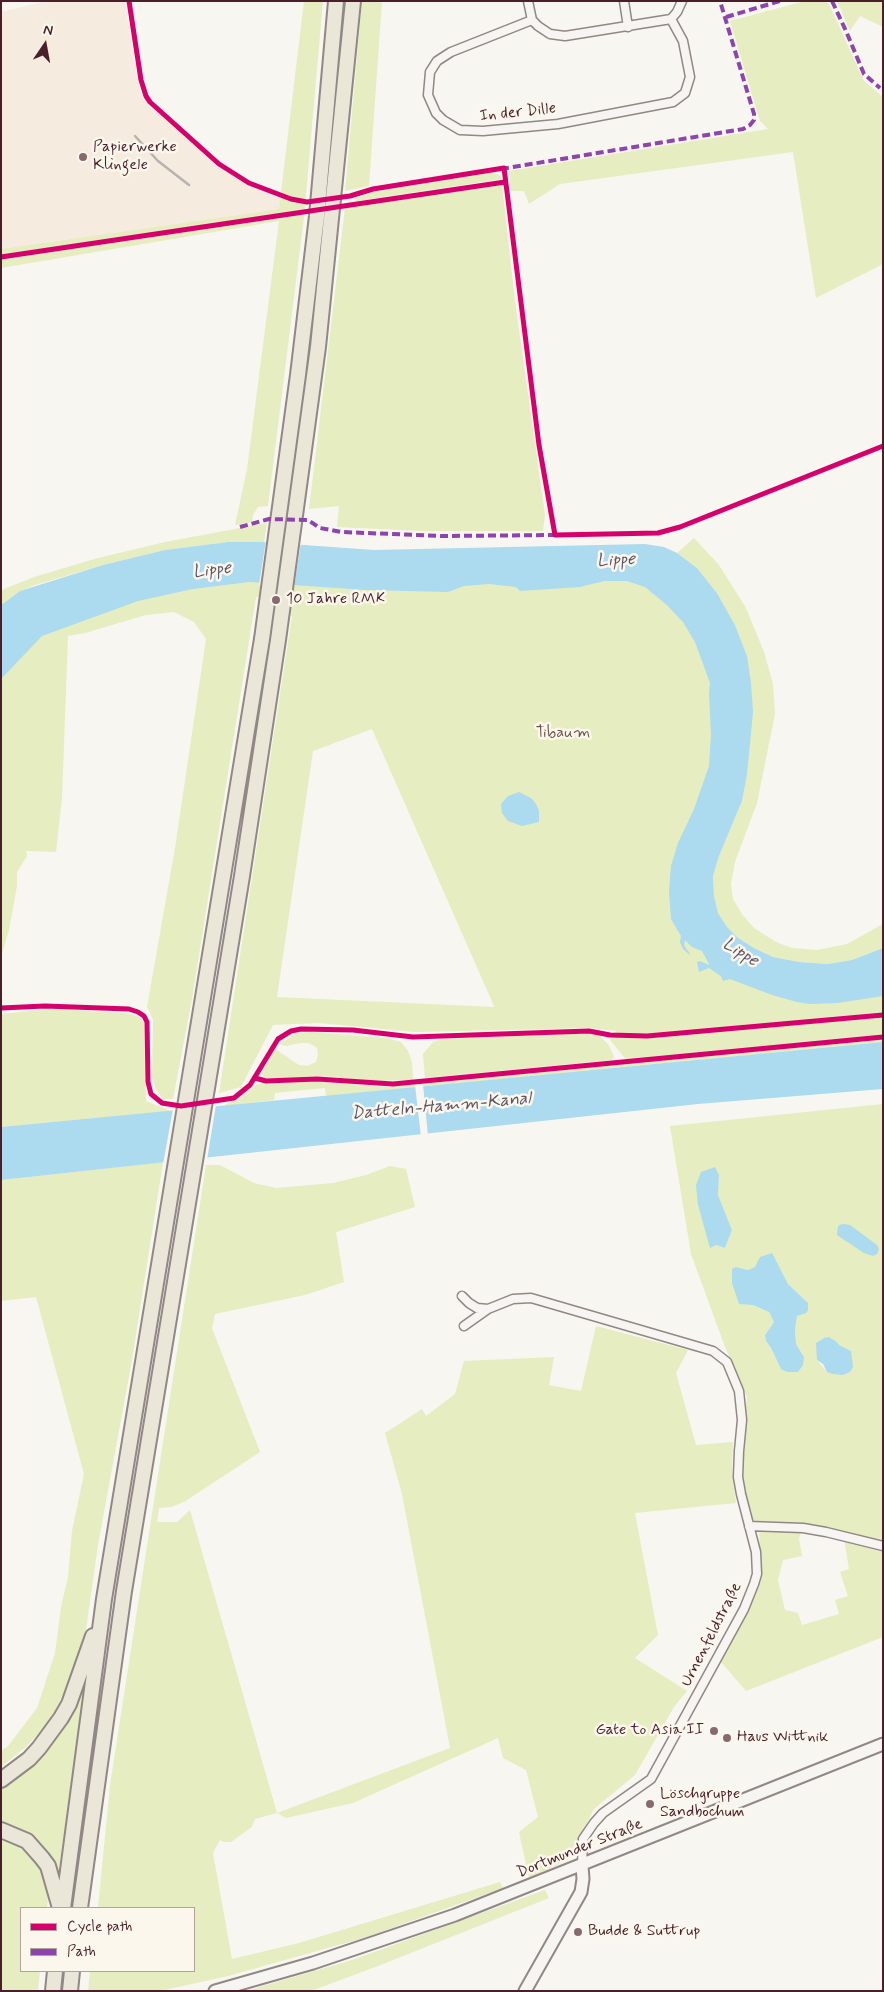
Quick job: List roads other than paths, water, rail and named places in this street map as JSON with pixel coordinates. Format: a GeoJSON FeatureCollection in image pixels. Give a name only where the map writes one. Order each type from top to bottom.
{"type":"FeatureCollection","features":[{"type":"Feature","properties":{"kind":"highway"},"geometry":{"type":"LineString","coordinates":[[62,1907],[104,1599],[262,639],[284,484],[319,192],[336,1]]}},
{"type":"Feature","properties":{"kind":"highway"},"geometry":{"type":"LineString","coordinates":[[80,1907],[123,1600],[210,1072],[278,640],[318,347],[353,1]]}},
{"type":"Feature","properties":{"kind":"highway"},"geometry":{"type":"LineString","coordinates":[[1,1780],[29,1759],[39,1748],[69,1704],[81,1673],[104,1599]]}},
{"type":"Feature","properties":{"kind":"highway"},"geometry":{"type":"LineString","coordinates":[[1,1830],[26,1841],[42,1858],[62,1907]]}},
{"type":"Feature","properties":{"kind":"highway"},"geometry":{"type":"LineString","coordinates":[[53,1991],[55,1972]]}},
{"type":"Feature","properties":{"kind":"highway"},"geometry":{"type":"LineString","coordinates":[[70,1991],[72,1972]]}},
{"type":"Feature","properties":{"kind":"main road","name":"Dortmunder Straße"},"geometry":{"type":"LineString","coordinates":[[215,1991],[313,1963],[455,1915],[582,1866],[883,1744]]}},
{"type":"Feature","properties":{"kind":"main road"},"geometry":{"type":"LineString","coordinates":[[525,1991],[581,1892],[582,1866]]}},
{"type":"Feature","properties":{"kind":"street"},"geometry":{"type":"LineString","coordinates":[[528,1],[532,20],[544,31],[558,36],[628,27],[671,19],[682,1]]}},
{"type":"Feature","properties":{"kind":"street"},"geometry":{"type":"LineString","coordinates":[[624,1],[628,27]]}},
{"type":"Feature","properties":{"kind":"street","name":"In der Dille"},"geometry":{"type":"LineString","coordinates":[[532,20],[451,52],[437,61],[430,72],[428,95],[436,113],[443,120],[460,130],[483,132],[558,124],[672,102],[680,98],[688,88],[690,71],[683,41],[671,19]]}},
{"type":"Feature","properties":{"kind":"street"},"geometry":{"type":"LineString","coordinates":[[462,1296],[477,1308],[488,1309]]}},
{"type":"Feature","properties":{"kind":"street","name":"Urnenfeldstraße"},"geometry":{"type":"LineString","coordinates":[[464,1326],[488,1309],[513,1299],[531,1298],[713,1351],[727,1362],[735,1378],[742,1404],[738,1477],[756,1552],[757,1574],[744,1609],[651,1779],[603,1813],[586,1834],[583,1844],[582,1866]]}},
{"type":"Feature","properties":{"kind":"street"},"geometry":{"type":"LineString","coordinates":[[749,1526],[786,1526],[811,1529],[883,1546]]}},
{"type":"Feature","properties":{"kind":"water","name":"Lippe"},"geometry":{"type":"Polygon","coordinates":[[[228,542],[262,542],[374,550],[645,544],[664,547],[677,553],[697,568],[717,593],[735,625],[747,656],[751,683],[753,712],[747,775],[742,801],[719,856],[713,876],[714,896],[718,913],[727,927],[738,938],[773,957],[799,962],[828,964],[852,960],[883,948],[883,996],[838,1003],[810,1004],[797,1002],[730,979],[723,981],[721,976],[709,968],[699,972],[697,962],[700,961],[709,965],[702,951],[692,947],[685,940],[684,945],[691,956],[683,949],[680,942],[681,936],[671,919],[669,891],[671,866],[678,843],[694,809],[709,766],[711,735],[710,683],[695,642],[683,622],[667,605],[645,587],[627,581],[604,581],[580,587],[520,591],[516,587],[489,584],[464,586],[448,592],[366,590],[249,582],[193,589],[138,601],[42,636],[1,679],[1,605],[20,591],[103,565],[165,550],[228,542]]]}},
{"type":"Feature","properties":{"kind":"water"},"geometry":{"type":"Polygon","coordinates":[[[519,792],[531,798],[536,804],[539,811],[539,822],[522,826],[508,821],[502,813],[501,804],[508,796],[519,792]]]}},
{"type":"Feature","properties":{"kind":"water","name":"Datteln-Hamm-Kanal"},"geometry":{"type":"Polygon","coordinates":[[[883,1042],[883,1089],[698,1104],[1,1180],[1,1127],[883,1042]]]}},
{"type":"Feature","properties":{"kind":"water"},"geometry":{"type":"Polygon","coordinates":[[[715,1167],[719,1175],[718,1195],[732,1230],[725,1248],[716,1245],[710,1248],[698,1205],[696,1185],[701,1172],[715,1167]]]}},
{"type":"Feature","properties":{"kind":"water"},"geometry":{"type":"Polygon","coordinates":[[[842,1224],[850,1225],[877,1245],[879,1249],[877,1254],[873,1256],[864,1253],[837,1235],[838,1226],[842,1224]]]}},
{"type":"Feature","properties":{"kind":"water"},"geometry":{"type":"Polygon","coordinates":[[[772,1253],[788,1284],[808,1303],[806,1313],[797,1316],[796,1344],[804,1357],[803,1365],[798,1372],[787,1372],[781,1369],[766,1341],[765,1335],[774,1322],[769,1312],[753,1305],[739,1304],[732,1283],[732,1269],[736,1267],[748,1270],[755,1267],[760,1257],[772,1253]]]}},
{"type":"Feature","properties":{"kind":"water"},"geometry":{"type":"Polygon","coordinates":[[[829,1337],[851,1351],[853,1367],[850,1372],[843,1375],[827,1372],[823,1364],[817,1360],[816,1343],[829,1337]]]}},
{"type":"Feature","properties":{"kind":"railway"},"geometry":{"type":"LineString","coordinates":[[135,136],[158,161],[189,185]]}},
{"type":"Feature","properties":{"kind":"place","name":"Papierwerke Klingele"},"geometry":{"type":"Point","coordinates":[83,157]}},
{"type":"Feature","properties":{"kind":"place","name":"10 Jahre RMK"},"geometry":{"type":"Point","coordinates":[276,600]}},
{"type":"Feature","properties":{"kind":"place","name":"Gate to Asia II"},"geometry":{"type":"Point","coordinates":[714,1731]}},
{"type":"Feature","properties":{"kind":"place","name":"Haus Wittnik"},"geometry":{"type":"Point","coordinates":[727,1738]}},
{"type":"Feature","properties":{"kind":"place","name":"Löschgruppe Sandbochum"},"geometry":{"type":"Point","coordinates":[650,1804]}},
{"type":"Feature","properties":{"kind":"place","name":"Budde & Suttrup"},"geometry":{"type":"Point","coordinates":[578,1932]}},
{"type":"Feature","properties":{"kind":"park label","name":"Tibaum"},"geometry":{"type":"Point","coordinates":[563,734]}}]}
